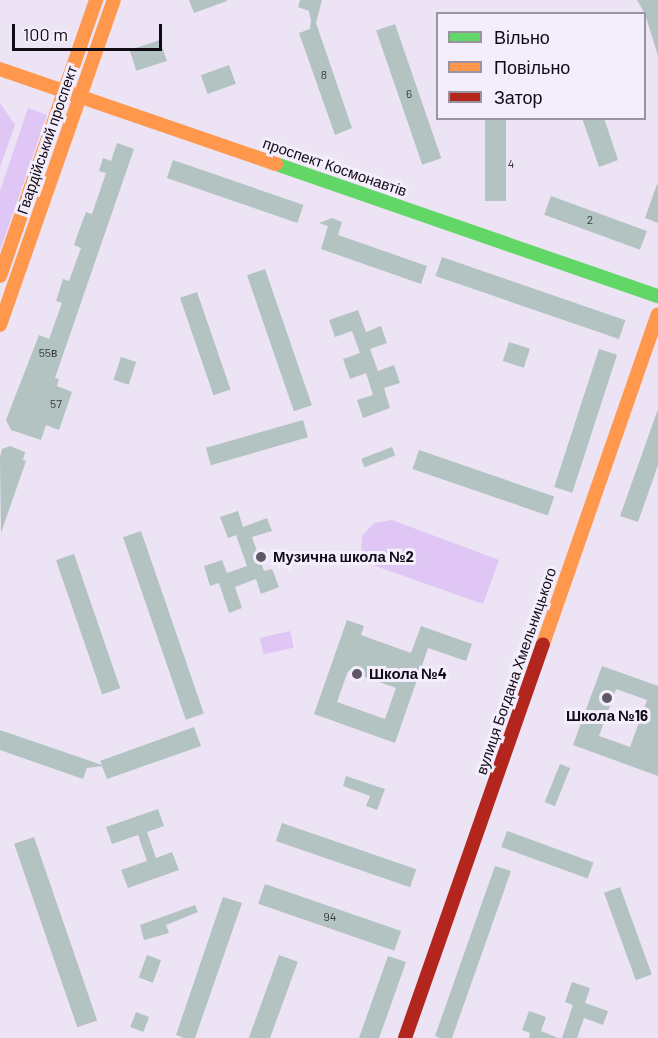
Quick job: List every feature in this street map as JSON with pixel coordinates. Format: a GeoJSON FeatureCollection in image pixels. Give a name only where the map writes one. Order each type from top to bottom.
{"type":"FeatureCollection","features":[{"type":"Feature","properties":{"kind":"main road","name":"Гвардійський проспект"},"geometry":{"type":"LineString","coordinates":[[0,276],[96,0]]}},
{"type":"Feature","properties":{"kind":"main road","name":"Гвардійський проспект"},"geometry":{"type":"LineString","coordinates":[[0,325],[114,0]]}},
{"type":"Feature","properties":{"kind":"main road","name":"проспект Космонавтів"},"geometry":{"type":"LineString","coordinates":[[0,69],[658,296]]}},
{"type":"Feature","properties":{"kind":"main road","name":"вулиця Богдана Хмельницького"},"geometry":{"type":"LineString","coordinates":[[405,1038],[658,314]]}},
{"type":"Feature","properties":{"kind":"shaded area"},"geometry":{"type":"Polygon","coordinates":[[[0,103],[15,125],[0,167],[0,103]]]}},
{"type":"Feature","properties":{"kind":"shaded area"},"geometry":{"type":"Polygon","coordinates":[[[28,108],[47,115],[0,251],[0,191],[28,108]]]}},
{"type":"Feature","properties":{"kind":"shaded area"},"geometry":{"type":"Polygon","coordinates":[[[392,520],[499,560],[483,604],[367,563],[361,548],[362,536],[374,523],[392,520]]]}},
{"type":"Feature","properties":{"kind":"shaded area"},"geometry":{"type":"Polygon","coordinates":[[[290,631],[294,648],[264,655],[260,638],[290,631]]]}},
{"type":"Feature","properties":{"kind":"building"},"geometry":{"type":"Polygon","coordinates":[[[189,0],[227,0],[227,1],[194,13],[189,0]]]}},
{"type":"Feature","properties":{"kind":"building"},"geometry":{"type":"Polygon","coordinates":[[[300,0],[322,0],[316,23],[352,128],[335,135],[299,33],[310,29],[311,21],[309,11],[298,7],[300,0]]]}},
{"type":"Feature","properties":{"kind":"building"},"geometry":{"type":"Polygon","coordinates":[[[637,0],[658,0],[658,56],[646,12],[637,0]]]}},
{"type":"Feature","properties":{"kind":"building"},"geometry":{"type":"Polygon","coordinates":[[[395,24],[441,158],[422,165],[376,31],[395,24]]]}},
{"type":"Feature","properties":{"kind":"building"},"geometry":{"type":"Polygon","coordinates":[[[160,40],[167,61],[136,71],[130,50],[160,40]]]}},
{"type":"Feature","properties":{"kind":"building"},"geometry":{"type":"Polygon","coordinates":[[[229,65],[236,84],[208,94],[201,75],[229,65]]]}},
{"type":"Feature","properties":{"kind":"building"},"geometry":{"type":"Polygon","coordinates":[[[485,120],[506,120],[506,201],[485,201],[485,120]]]}},
{"type":"Feature","properties":{"kind":"building"},"geometry":{"type":"Polygon","coordinates":[[[583,120],[605,120],[618,160],[599,167],[583,120]]]}},
{"type":"Feature","properties":{"kind":"building"},"geometry":{"type":"Polygon","coordinates":[[[117,143],[134,149],[55,378],[59,379],[57,386],[72,392],[59,430],[46,425],[41,440],[11,430],[6,420],[39,335],[49,339],[62,303],[56,301],[63,279],[69,281],[81,248],[74,245],[77,236],[86,212],[92,214],[106,173],[99,171],[103,158],[111,161],[117,143]]]}},
{"type":"Feature","properties":{"kind":"building"},"geometry":{"type":"Polygon","coordinates":[[[173,160],[303,205],[297,223],[167,178],[173,160]]]}},
{"type":"Feature","properties":{"kind":"building"},"geometry":{"type":"Polygon","coordinates":[[[658,185],[658,223],[645,218],[658,185]]]}},
{"type":"Feature","properties":{"kind":"building"},"geometry":{"type":"Polygon","coordinates":[[[551,196],[647,231],[640,250],[544,215],[551,196]]]}},
{"type":"Feature","properties":{"kind":"building"},"geometry":{"type":"Polygon","coordinates":[[[332,218],[342,222],[338,235],[427,266],[421,284],[321,249],[328,226],[319,223],[332,218]]]}},
{"type":"Feature","properties":{"kind":"building"},"geometry":{"type":"Polygon","coordinates":[[[442,257],[625,320],[619,339],[435,276],[442,257]]]}},
{"type":"Feature","properties":{"kind":"building"},"geometry":{"type":"Polygon","coordinates":[[[265,269],[312,405],[294,411],[247,275],[265,269]]]}},
{"type":"Feature","properties":{"kind":"building"},"geometry":{"type":"Polygon","coordinates":[[[197,292],[231,389],[214,395],[180,298],[197,292]]]}},
{"type":"Feature","properties":{"kind":"building"},"geometry":{"type":"Polygon","coordinates":[[[358,310],[366,332],[381,326],[387,343],[370,349],[378,371],[394,365],[400,383],[384,388],[390,408],[363,418],[357,400],[373,395],[366,373],[350,379],[343,359],[360,353],[352,331],[335,337],[329,320],[358,310]]]}},
{"type":"Feature","properties":{"kind":"building"},"geometry":{"type":"Polygon","coordinates":[[[509,342],[530,349],[524,368],[503,361],[509,342]]]}},
{"type":"Feature","properties":{"kind":"building"},"geometry":{"type":"Polygon","coordinates":[[[599,349],[617,355],[572,493],[554,487],[599,349]]]}},
{"type":"Feature","properties":{"kind":"building"},"geometry":{"type":"Polygon","coordinates":[[[121,357],[136,362],[129,385],[114,380],[121,357]]]}},
{"type":"Feature","properties":{"kind":"building"},"geometry":{"type":"Polygon","coordinates":[[[658,409],[658,465],[638,522],[620,516],[658,409]]]}},
{"type":"Feature","properties":{"kind":"building"},"geometry":{"type":"Polygon","coordinates":[[[303,420],[308,437],[211,465],[206,448],[303,420]]]}},
{"type":"Feature","properties":{"kind":"building"},"geometry":{"type":"Polygon","coordinates":[[[10,446],[25,452],[23,460],[26,461],[1,533],[0,457],[2,449],[10,446]]]}},
{"type":"Feature","properties":{"kind":"building"},"geometry":{"type":"Polygon","coordinates":[[[392,447],[395,455],[364,467],[361,459],[392,447]]]}},
{"type":"Feature","properties":{"kind":"building"},"geometry":{"type":"Polygon","coordinates":[[[419,450],[554,497],[548,515],[412,469],[419,450]]]}},
{"type":"Feature","properties":{"kind":"building"},"geometry":{"type":"Polygon","coordinates":[[[238,511],[243,527],[267,518],[272,531],[252,537],[264,571],[272,569],[279,587],[261,594],[256,579],[235,587],[242,608],[229,613],[219,583],[210,586],[204,566],[222,560],[227,573],[247,566],[236,535],[228,538],[220,517],[238,511]]]}},
{"type":"Feature","properties":{"kind":"building"},"geometry":{"type":"Polygon","coordinates":[[[141,531],[204,713],[186,720],[123,537],[141,531]]]}},
{"type":"Feature","properties":{"kind":"building"},"geometry":{"type":"Polygon","coordinates":[[[74,554],[120,688],[102,694],[56,560],[74,554]]]}},
{"type":"Feature","properties":{"kind":"building"},"geometry":{"type":"Polygon","coordinates":[[[347,620],[364,626],[361,635],[411,653],[421,626],[472,644],[466,661],[428,648],[395,743],[314,714],[347,620]],[[348,671],[337,702],[385,719],[396,688],[348,671]]]}},
{"type":"Feature","properties":{"kind":"building"},"geometry":{"type":"Polygon","coordinates":[[[602,666],[658,686],[658,776],[573,745],[602,666]],[[616,689],[599,736],[630,747],[647,700],[616,689]]]}},
{"type":"Feature","properties":{"kind":"building"},"geometry":{"type":"Polygon","coordinates":[[[194,727],[201,746],[107,779],[102,766],[87,768],[83,779],[0,750],[0,730],[102,765],[100,761],[194,727]]]}},
{"type":"Feature","properties":{"kind":"building"},"geometry":{"type":"Polygon","coordinates":[[[560,764],[570,768],[555,806],[545,802],[560,764]]]}},
{"type":"Feature","properties":{"kind":"building"},"geometry":{"type":"Polygon","coordinates":[[[346,776],[385,789],[377,810],[366,806],[370,796],[343,786],[346,776]]]}},
{"type":"Feature","properties":{"kind":"building"},"geometry":{"type":"Polygon","coordinates":[[[158,809],[164,826],[147,832],[156,858],[172,852],[179,870],[128,888],[121,870],[147,861],[138,835],[112,844],[106,827],[158,809]]]}},
{"type":"Feature","properties":{"kind":"building"},"geometry":{"type":"Polygon","coordinates":[[[282,823],[416,869],[410,887],[276,841],[282,823]]]}},
{"type":"Feature","properties":{"kind":"building"},"geometry":{"type":"Polygon","coordinates":[[[507,831],[593,862],[588,878],[501,847],[507,831]]]}},
{"type":"Feature","properties":{"kind":"building"},"geometry":{"type":"Polygon","coordinates":[[[34,837],[97,1020],[77,1027],[14,844],[34,837]]]}},
{"type":"Feature","properties":{"kind":"building"},"geometry":{"type":"Polygon","coordinates":[[[495,866],[511,871],[452,1038],[440,1038],[435,1036],[495,866]]]}},
{"type":"Feature","properties":{"kind":"building"},"geometry":{"type":"Polygon","coordinates":[[[265,884],[401,931],[394,951],[258,904],[265,884]]]}},
{"type":"Feature","properties":{"kind":"building"},"geometry":{"type":"Polygon","coordinates":[[[620,887],[652,974],[636,980],[604,893],[620,887]]]}},
{"type":"Feature","properties":{"kind":"building"},"geometry":{"type":"Polygon","coordinates":[[[223,897],[242,903],[195,1038],[184,1038],[176,1035],[223,897]]]}},
{"type":"Feature","properties":{"kind":"building"},"geometry":{"type":"Polygon","coordinates":[[[195,905],[198,912],[166,925],[169,933],[144,940],[140,925],[195,905]]]}},
{"type":"Feature","properties":{"kind":"building"},"geometry":{"type":"Polygon","coordinates":[[[147,955],[161,960],[153,983],[139,978],[147,955]]]}},
{"type":"Feature","properties":{"kind":"building"},"geometry":{"type":"Polygon","coordinates":[[[279,955],[298,962],[270,1038],[249,1038],[279,955]]]}},
{"type":"Feature","properties":{"kind":"building"},"geometry":{"type":"Polygon","coordinates":[[[388,956],[406,962],[393,999],[379,1038],[359,1038],[388,956]]]}},
{"type":"Feature","properties":{"kind":"building"},"geometry":{"type":"Polygon","coordinates":[[[572,982],[590,988],[585,1003],[608,1011],[603,1025],[584,1018],[577,1038],[562,1038],[573,1005],[565,1002],[572,982]]]}},
{"type":"Feature","properties":{"kind":"building"},"geometry":{"type":"Polygon","coordinates":[[[529,1011],[546,1017],[541,1031],[558,1038],[529,1038],[530,1033],[522,1030],[529,1011]]]}},
{"type":"Feature","properties":{"kind":"building"},"geometry":{"type":"Polygon","coordinates":[[[136,1012],[149,1017],[143,1032],[130,1027],[136,1012]]]}},
{"type":"Feature","properties":{"kind":"traffic: fast"},"geometry":{"type":"LineString","coordinates":[[276,164],[658,296]]}},
{"type":"Feature","properties":{"kind":"traffic: slow"},"geometry":{"type":"LineString","coordinates":[[0,276],[96,0]]}},
{"type":"Feature","properties":{"kind":"traffic: slow"},"geometry":{"type":"LineString","coordinates":[[0,325],[114,0]]}},
{"type":"Feature","properties":{"kind":"traffic: slow"},"geometry":{"type":"LineString","coordinates":[[0,69],[276,164]]}},
{"type":"Feature","properties":{"kind":"traffic: slow"},"geometry":{"type":"LineString","coordinates":[[543,644],[658,314]]}},
{"type":"Feature","properties":{"kind":"traffic: jam"},"geometry":{"type":"LineString","coordinates":[[405,1038],[543,644]]}},
{"type":"Feature","properties":{"kind":"place","name":"Музична школа №2"},"geometry":{"type":"Point","coordinates":[261,557]}},
{"type":"Feature","properties":{"kind":"place","name":"Школа №4"},"geometry":{"type":"Point","coordinates":[357,674]}},
{"type":"Feature","properties":{"kind":"place","name":"Школа №16"},"geometry":{"type":"Point","coordinates":[607,698]}}]}
